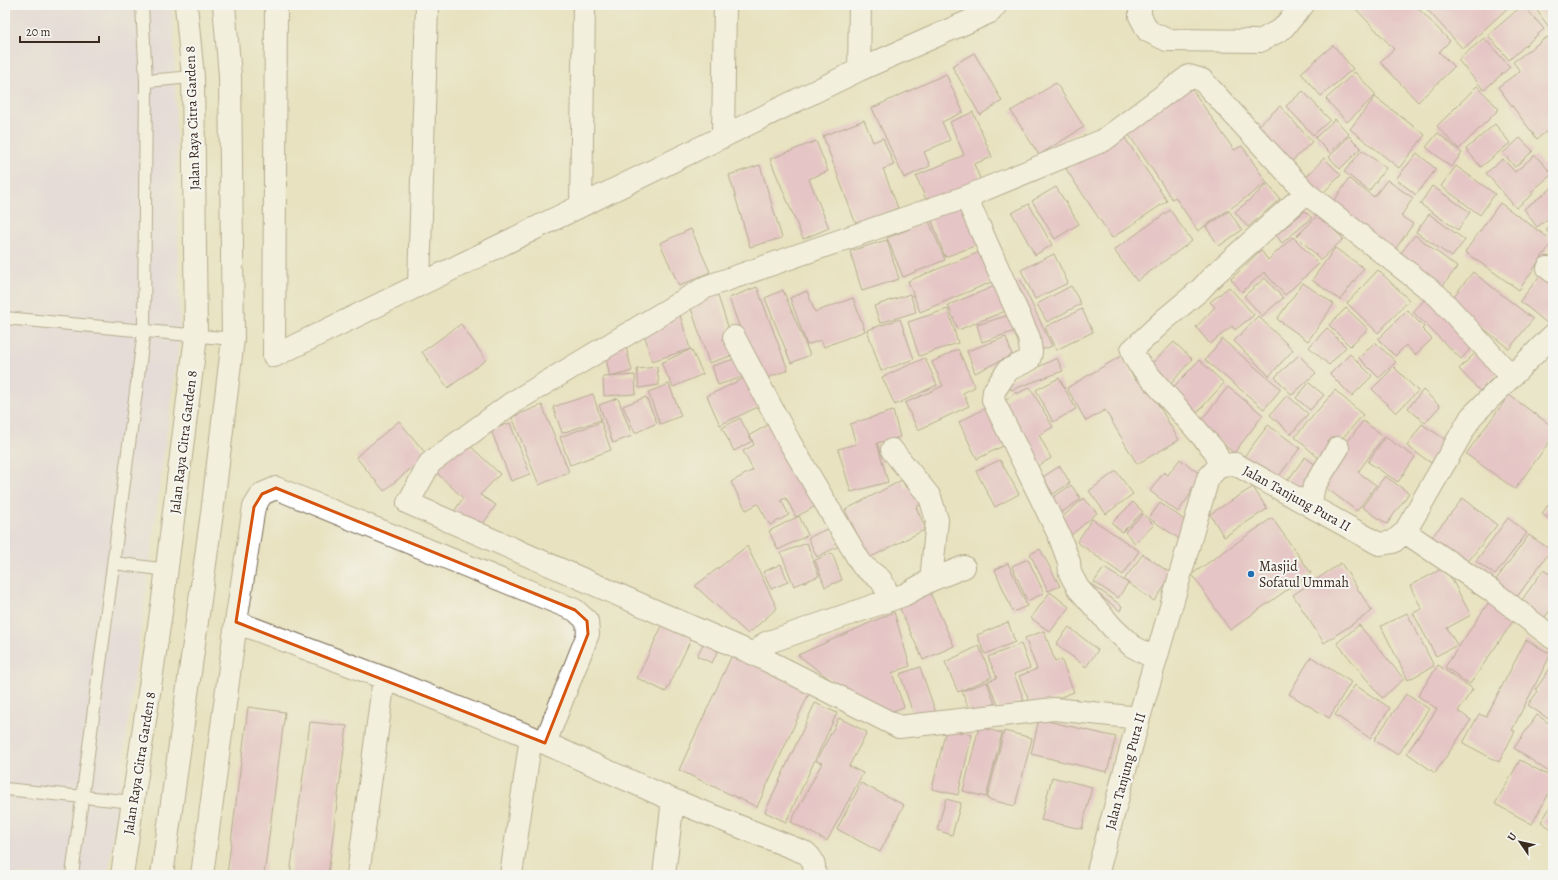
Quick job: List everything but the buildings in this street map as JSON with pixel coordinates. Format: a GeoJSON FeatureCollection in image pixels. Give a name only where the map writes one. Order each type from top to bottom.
{"type":"FeatureCollection","features":[{"type":"Feature","properties":{"kind":"street","name":"Jalan Raya Citra Garden 8"},"geometry":{"type":"LineString","coordinates":[[122,875],[167,570],[196,336],[192,77],[186,5]]}},
{"type":"Feature","properties":{"kind":"street"},"geometry":{"type":"LineString","coordinates":[[162,875],[211,521],[233,339],[230,76],[224,5]]}},
{"type":"Feature","properties":{"kind":"street"},"geometry":{"type":"LineString","coordinates":[[276,5],[274,356],[859,70],[990,12],[996,5]]}},
{"type":"Feature","properties":{"kind":"street"},"geometry":{"type":"LineString","coordinates":[[420,285],[427,5]]}},
{"type":"Feature","properties":{"kind":"street"},"geometry":{"type":"LineString","coordinates":[[581,206],[584,5]]}},
{"type":"Feature","properties":{"kind":"street"},"geometry":{"type":"LineString","coordinates":[[723,136],[725,5]]}},
{"type":"Feature","properties":{"kind":"street"},"geometry":{"type":"LineString","coordinates":[[859,70],[860,5]]}},
{"type":"Feature","properties":{"kind":"street"},"geometry":{"type":"LineString","coordinates":[[1140,5],[1140,16],[1148,31],[1167,40],[1260,40],[1282,29],[1303,5]]}},
{"type":"Feature","properties":{"kind":"street"},"geometry":{"type":"LineString","coordinates":[[1139,718],[1054,709],[899,727],[754,654],[408,503],[430,463],[512,403],[706,287],[966,197],[1104,140],[1189,76],[1202,80],[1306,193],[1438,296],[1511,376]]}},
{"type":"Feature","properties":{"kind":"street"},"geometry":{"type":"LineString","coordinates":[[1220,465],[1214,451],[1138,363],[1132,350],[1164,320],[1200,290],[1214,274],[1306,193]]}},
{"type":"Feature","properties":{"kind":"street"},"geometry":{"type":"LineString","coordinates":[[966,197],[1029,338],[1031,352],[1029,360],[1008,370],[994,391],[993,400],[1059,535],[1069,562],[1070,573],[1078,588],[1113,628],[1132,646],[1156,659]]}},
{"type":"Feature","properties":{"kind":"street","name":"Jalan Tanjung Pura II"},"geometry":{"type":"LineString","coordinates":[[1097,875],[1139,718],[1208,478],[1220,465],[1235,464],[1379,544],[1393,542],[1405,532],[1471,417],[1553,335]]}},
{"type":"Feature","properties":{"kind":"street"},"geometry":{"type":"LineString","coordinates":[[734,337],[789,441],[862,566],[881,580],[891,599]]}},
{"type":"Feature","properties":{"kind":"street"},"geometry":{"type":"LineString","coordinates":[[1310,506],[1314,486],[1338,448]]}},
{"type":"Feature","properties":{"kind":"street"},"geometry":{"type":"LineString","coordinates":[[892,450],[930,498],[937,520],[931,580]]}},
{"type":"Feature","properties":{"kind":"street"},"geometry":{"type":"LineString","coordinates":[[202,875],[236,622],[254,508],[262,494],[276,488],[575,610],[587,621],[588,634],[538,740],[512,875]]}},
{"type":"Feature","properties":{"kind":"street"},"geometry":{"type":"LineString","coordinates":[[1405,532],[1492,591],[1553,638]]}},
{"type":"Feature","properties":{"kind":"street"},"geometry":{"type":"LineString","coordinates":[[754,654],[766,643],[904,595],[931,580],[964,567]]}},
{"type":"Feature","properties":{"kind":"street"},"geometry":{"type":"LineString","coordinates":[[236,622],[384,678],[538,740],[673,800],[806,853],[814,862],[814,875]]}},
{"type":"Feature","properties":{"kind":"street"},"geometry":{"type":"LineString","coordinates":[[358,875],[384,678]]}},
{"type":"Feature","properties":{"kind":"street"},"geometry":{"type":"LineString","coordinates":[[664,875],[673,800]]}},
{"type":"Feature","properties":{"kind":"lane"},"geometry":{"type":"LineString","coordinates":[[72,875],[144,331],[146,81],[142,5]]}},
{"type":"Feature","properties":{"kind":"lane"},"geometry":{"type":"LineString","coordinates":[[146,81],[192,77]]}},
{"type":"Feature","properties":{"kind":"lane"},"geometry":{"type":"LineString","coordinates":[[5,318],[233,339]]}},
{"type":"Feature","properties":{"kind":"lane"},"geometry":{"type":"LineString","coordinates":[[114,563],[167,570]]}},
{"type":"Feature","properties":{"kind":"lane"},"geometry":{"type":"LineString","coordinates":[[5,788],[133,802]]}},
{"type":"Feature","properties":{"kind":"highlighted area"},"geometry":{"type":"Polygon","coordinates":[[[276,488],[575,610],[587,621],[588,634],[545,743],[236,622],[254,507],[262,494],[276,488]]]}},
{"type":"Feature","properties":{"kind":"shaded area"},"geometry":{"type":"Polygon","coordinates":[[[5,5],[171,5],[174,31],[180,334],[108,875],[5,875],[5,5]]]}},
{"type":"Feature","properties":{"kind":"place","name":"Masjid Sofatul Ummah"},"geometry":{"type":"Point","coordinates":[1251,574]}}]}
